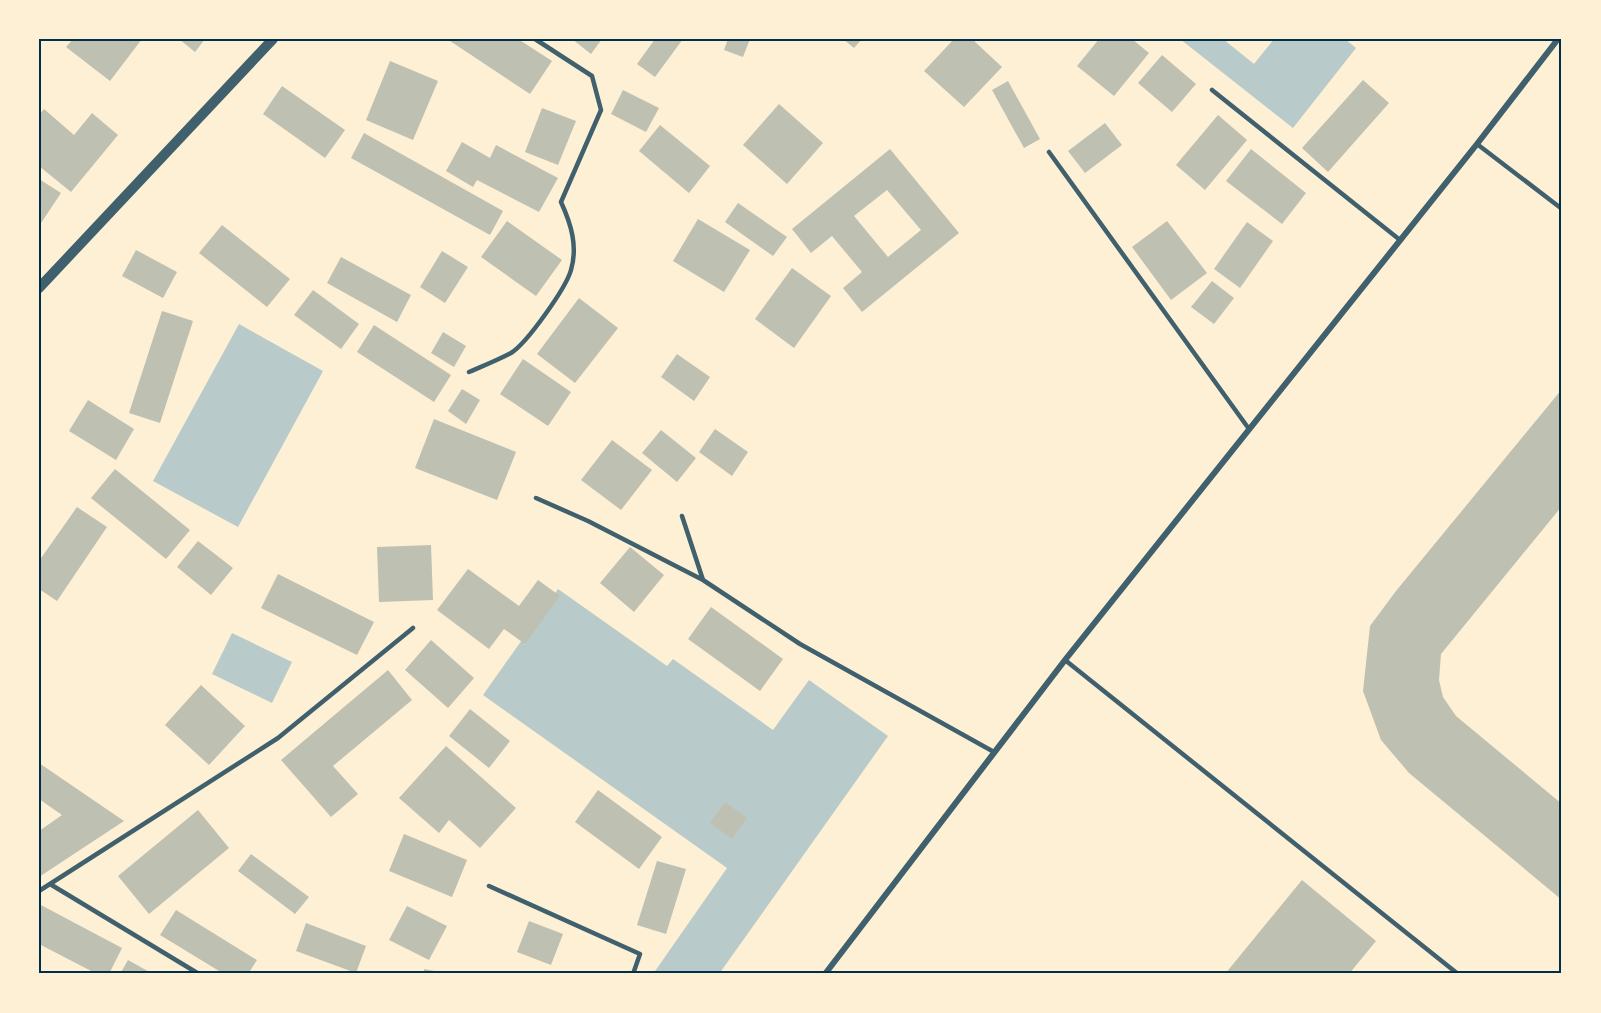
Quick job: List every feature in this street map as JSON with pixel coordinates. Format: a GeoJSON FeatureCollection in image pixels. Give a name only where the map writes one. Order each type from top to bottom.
{"type":"FeatureCollection","features":[{"type":"Feature","properties":{"kind":"street"},"geometry":{"type":"LineString","coordinates":[[39,288],[273,39]]}},
{"type":"Feature","properties":{"kind":"street"},"geometry":{"type":"LineString","coordinates":[[825,974],[1065,660],[1477,144],[1558,39]]}},
{"type":"Feature","properties":{"kind":"lane"},"geometry":{"type":"LineString","coordinates":[[469,372],[513,352],[544,319],[571,271],[573,243],[571,224],[561,202],[601,110],[592,76],[536,39]]}},
{"type":"Feature","properties":{"kind":"lane"},"geometry":{"type":"LineString","coordinates":[[1212,90],[1400,240]]}},
{"type":"Feature","properties":{"kind":"lane"},"geometry":{"type":"LineString","coordinates":[[1477,144],[1562,209]]}},
{"type":"Feature","properties":{"kind":"lane"},"geometry":{"type":"LineString","coordinates":[[1050,152],[1249,429]]}},
{"type":"Feature","properties":{"kind":"lane"},"geometry":{"type":"LineString","coordinates":[[536,498],[588,521],[703,580],[800,644],[994,753]]}},
{"type":"Feature","properties":{"kind":"lane"},"geometry":{"type":"LineString","coordinates":[[682,516],[703,580]]}},
{"type":"Feature","properties":{"kind":"lane"},"geometry":{"type":"LineString","coordinates":[[39,891],[278,738],[413,628]]}},
{"type":"Feature","properties":{"kind":"lane"},"geometry":{"type":"LineString","coordinates":[[1065,660],[1458,974]]}},
{"type":"Feature","properties":{"kind":"lane"},"geometry":{"type":"LineString","coordinates":[[50,884],[199,974]]}},
{"type":"Feature","properties":{"kind":"lane"},"geometry":{"type":"LineString","coordinates":[[489,886],[639,954],[633,974]]}},
{"type":"Feature","properties":{"kind":"shaded area"},"geometry":{"type":"Polygon","coordinates":[[[1180,39],[1223,39],[1254,64],[1274,39],[1345,39],[1356,48],[1293,128],[1180,39]]]}},
{"type":"Feature","properties":{"kind":"shaded area"},"geometry":{"type":"Polygon","coordinates":[[[239,324],[323,371],[238,527],[153,481],[239,324]]]}},
{"type":"Feature","properties":{"kind":"shaded area"},"geometry":{"type":"Polygon","coordinates":[[[558,589],[667,666],[673,659],[773,730],[809,680],[888,736],[719,974],[653,974],[727,868],[483,695],[558,589]]]}},
{"type":"Feature","properties":{"kind":"shaded area"},"geometry":{"type":"Polygon","coordinates":[[[232,633],[292,662],[272,703],[212,674],[232,633]]]}},
{"type":"Feature","properties":{"kind":"building"},"geometry":{"type":"Polygon","coordinates":[[[73,39],[142,39],[110,81],[66,47],[73,39]]]}},
{"type":"Feature","properties":{"kind":"building"},"geometry":{"type":"Polygon","coordinates":[[[179,39],[205,39],[195,52],[179,39]]]}},
{"type":"Feature","properties":{"kind":"building"},"geometry":{"type":"Polygon","coordinates":[[[447,39],[518,39],[552,61],[530,94],[447,39]]]}},
{"type":"Feature","properties":{"kind":"building"},"geometry":{"type":"Polygon","coordinates":[[[572,39],[602,39],[591,54],[572,39]]]}},
{"type":"Feature","properties":{"kind":"building"},"geometry":{"type":"Polygon","coordinates":[[[655,39],[683,39],[655,77],[637,64],[655,39]]]}},
{"type":"Feature","properties":{"kind":"building"},"geometry":{"type":"Polygon","coordinates":[[[728,39],[750,39],[743,57],[724,50],[728,39]]]}},
{"type":"Feature","properties":{"kind":"building"},"geometry":{"type":"Polygon","coordinates":[[[843,39],[862,39],[854,48],[843,39]]]}},
{"type":"Feature","properties":{"kind":"building"},"geometry":{"type":"Polygon","coordinates":[[[954,39],[972,39],[1002,67],[964,107],[924,71],[954,39]]]}},
{"type":"Feature","properties":{"kind":"building"},"geometry":{"type":"Polygon","coordinates":[[[1099,39],[1132,39],[1149,53],[1114,96],[1077,66],[1099,39]]]}},
{"type":"Feature","properties":{"kind":"building"},"geometry":{"type":"Polygon","coordinates":[[[1162,55],[1196,84],[1172,112],[1138,83],[1162,55]]]}},
{"type":"Feature","properties":{"kind":"building"},"geometry":{"type":"Polygon","coordinates":[[[390,61],[438,81],[413,140],[366,120],[390,61]]]}},
{"type":"Feature","properties":{"kind":"building"},"geometry":{"type":"Polygon","coordinates":[[[1363,80],[1389,103],[1328,172],[1302,148],[1363,80]]]}},
{"type":"Feature","properties":{"kind":"building"},"geometry":{"type":"Polygon","coordinates":[[[1008,81],[1040,139],[1024,148],[992,90],[1008,81]]]}},
{"type":"Feature","properties":{"kind":"building"},"geometry":{"type":"Polygon","coordinates":[[[282,86],[345,130],[325,158],[263,114],[282,86]]]}},
{"type":"Feature","properties":{"kind":"building"},"geometry":{"type":"Polygon","coordinates":[[[623,90],[659,108],[646,132],[611,114],[623,90]]]}},
{"type":"Feature","properties":{"kind":"building"},"geometry":{"type":"Polygon","coordinates":[[[779,104],[823,143],[787,184],[743,145],[779,104]]]}},
{"type":"Feature","properties":{"kind":"building"},"geometry":{"type":"Polygon","coordinates":[[[542,108],[576,121],[558,165],[525,152],[542,108]]]}},
{"type":"Feature","properties":{"kind":"building"},"geometry":{"type":"Polygon","coordinates":[[[44,109],[74,135],[92,113],[118,135],[71,192],[39,166],[39,115],[44,109]]]}},
{"type":"Feature","properties":{"kind":"building"},"geometry":{"type":"Polygon","coordinates":[[[1218,115],[1247,140],[1205,190],[1176,165],[1218,115]]]}},
{"type":"Feature","properties":{"kind":"building"},"geometry":{"type":"Polygon","coordinates":[[[1105,123],[1122,145],[1085,173],[1068,151],[1105,123]]]}},
{"type":"Feature","properties":{"kind":"building"},"geometry":{"type":"Polygon","coordinates":[[[660,125],[710,166],[689,193],[639,151],[660,125]]]}},
{"type":"Feature","properties":{"kind":"building"},"geometry":{"type":"Polygon","coordinates":[[[364,133],[503,211],[490,235],[351,158],[364,133]]]}},
{"type":"Feature","properties":{"kind":"building"},"geometry":{"type":"Polygon","coordinates":[[[462,142],[490,158],[496,145],[558,178],[539,212],[477,180],[473,187],[446,171],[462,142]]]}},
{"type":"Feature","properties":{"kind":"building"},"geometry":{"type":"Polygon","coordinates":[[[890,149],[959,233],[862,312],[843,288],[862,272],[832,236],[811,253],[792,229],[890,149]],[[887,190],[854,216],[888,257],[921,230],[887,190]]]}},
{"type":"Feature","properties":{"kind":"building"},"geometry":{"type":"Polygon","coordinates":[[[1251,149],[1306,193],[1282,224],[1226,181],[1251,149]]]}},
{"type":"Feature","properties":{"kind":"building"},"geometry":{"type":"Polygon","coordinates":[[[39,179],[61,193],[41,223],[39,221],[39,179]]]}},
{"type":"Feature","properties":{"kind":"building"},"geometry":{"type":"Polygon","coordinates":[[[738,203],[787,237],[773,256],[725,222],[738,203]]]}},
{"type":"Feature","properties":{"kind":"building"},"geometry":{"type":"Polygon","coordinates":[[[698,219],[750,250],[724,292],[673,261],[698,219]]]}},
{"type":"Feature","properties":{"kind":"building"},"geometry":{"type":"Polygon","coordinates":[[[507,221],[562,260],[536,296],[481,257],[507,221]]]}},
{"type":"Feature","properties":{"kind":"building"},"geometry":{"type":"Polygon","coordinates":[[[1167,221],[1207,273],[1171,300],[1132,247],[1167,221]]]}},
{"type":"Feature","properties":{"kind":"building"},"geometry":{"type":"Polygon","coordinates":[[[1247,222],[1273,241],[1240,288],[1214,269],[1247,222]]]}},
{"type":"Feature","properties":{"kind":"building"},"geometry":{"type":"Polygon","coordinates":[[[222,225],[290,279],[267,307],[199,253],[222,225]]]}},
{"type":"Feature","properties":{"kind":"building"},"geometry":{"type":"Polygon","coordinates":[[[136,250],[177,272],[163,298],[122,276],[136,250]]]}},
{"type":"Feature","properties":{"kind":"building"},"geometry":{"type":"Polygon","coordinates":[[[442,251],[468,267],[445,303],[420,287],[442,251]]]}},
{"type":"Feature","properties":{"kind":"building"},"geometry":{"type":"Polygon","coordinates":[[[341,257],[411,295],[397,322],[327,283],[341,257]]]}},
{"type":"Feature","properties":{"kind":"building"},"geometry":{"type":"Polygon","coordinates":[[[792,268],[831,296],[794,348],[755,319],[792,268]]]}},
{"type":"Feature","properties":{"kind":"building"},"geometry":{"type":"Polygon","coordinates":[[[1212,281],[1234,298],[1214,324],[1191,307],[1212,281]]]}},
{"type":"Feature","properties":{"kind":"building"},"geometry":{"type":"Polygon","coordinates":[[[313,290],[359,324],[341,349],[294,315],[313,290]]]}},
{"type":"Feature","properties":{"kind":"building"},"geometry":{"type":"Polygon","coordinates":[[[579,298],[618,328],[575,383],[537,354],[579,298]]]}},
{"type":"Feature","properties":{"kind":"building"},"geometry":{"type":"Polygon","coordinates":[[[162,311],[193,321],[160,423],[129,413],[162,311]]]}},
{"type":"Feature","properties":{"kind":"building"},"geometry":{"type":"Polygon","coordinates":[[[374,325],[451,375],[434,402],[357,352],[374,325]]]}},
{"type":"Feature","properties":{"kind":"building"},"geometry":{"type":"Polygon","coordinates":[[[443,332],[466,346],[454,367],[431,353],[443,332]]]}},
{"type":"Feature","properties":{"kind":"building"},"geometry":{"type":"Polygon","coordinates":[[[677,354],[710,377],[694,401],[661,377],[677,354]]]}},
{"type":"Feature","properties":{"kind":"building"},"geometry":{"type":"Polygon","coordinates":[[[523,359],[571,392],[548,426],[500,394],[523,359]]]}},
{"type":"Feature","properties":{"kind":"building"},"geometry":{"type":"Polygon","coordinates":[[[462,389],[480,400],[466,424],[448,411],[462,389]]]}},
{"type":"Feature","properties":{"kind":"building"},"geometry":{"type":"Polygon","coordinates":[[[1562,389],[1562,506],[1441,654],[1439,680],[1443,697],[1456,716],[1562,804],[1562,900],[1409,773],[1381,740],[1363,691],[1370,626],[1396,591],[1562,389]]]}},
{"type":"Feature","properties":{"kind":"building"},"geometry":{"type":"Polygon","coordinates":[[[88,400],[134,429],[116,460],[69,431],[88,400]]]}},
{"type":"Feature","properties":{"kind":"building"},"geometry":{"type":"Polygon","coordinates":[[[434,419],[516,452],[497,500],[415,468],[434,419]]]}},
{"type":"Feature","properties":{"kind":"building"},"geometry":{"type":"Polygon","coordinates":[[[715,429],[748,452],[732,476],[699,452],[715,429]]]}},
{"type":"Feature","properties":{"kind":"building"},"geometry":{"type":"Polygon","coordinates":[[[661,430],[696,458],[677,482],[642,453],[661,430]]]}},
{"type":"Feature","properties":{"kind":"building"},"geometry":{"type":"Polygon","coordinates":[[[612,440],[652,470],[621,510],[581,480],[612,440]]]}},
{"type":"Feature","properties":{"kind":"building"},"geometry":{"type":"Polygon","coordinates":[[[115,469],[190,530],[166,559],[91,498],[115,469]]]}},
{"type":"Feature","properties":{"kind":"building"},"geometry":{"type":"Polygon","coordinates":[[[77,507],[107,527],[57,601],[39,589],[39,561],[77,507]]]}},
{"type":"Feature","properties":{"kind":"building"},"geometry":{"type":"Polygon","coordinates":[[[198,541],[233,568],[211,595],[177,567],[198,541]]]}},
{"type":"Feature","properties":{"kind":"building"},"geometry":{"type":"Polygon","coordinates":[[[431,545],[433,600],[379,602],[377,547],[431,545]]]}},
{"type":"Feature","properties":{"kind":"building"},"geometry":{"type":"Polygon","coordinates":[[[630,547],[664,575],[634,612],[600,583],[630,547]]]}},
{"type":"Feature","properties":{"kind":"building"},"geometry":{"type":"Polygon","coordinates":[[[468,569],[519,606],[538,580],[560,596],[525,644],[504,629],[489,649],[437,610],[468,569]]]}},
{"type":"Feature","properties":{"kind":"building"},"geometry":{"type":"Polygon","coordinates":[[[278,574],[374,622],[357,655],[261,608],[278,574]]]}},
{"type":"Feature","properties":{"kind":"building"},"geometry":{"type":"Polygon","coordinates":[[[711,607],[783,659],[760,691],[688,639],[711,607]]]}},
{"type":"Feature","properties":{"kind":"building"},"geometry":{"type":"Polygon","coordinates":[[[431,640],[474,678],[448,708],[405,670],[431,640]]]}},
{"type":"Feature","properties":{"kind":"building"},"geometry":{"type":"Polygon","coordinates":[[[388,670],[412,700],[333,766],[358,794],[331,817],[281,760],[388,670]]]}},
{"type":"Feature","properties":{"kind":"building"},"geometry":{"type":"Polygon","coordinates":[[[201,685],[245,726],[209,765],[165,725],[201,685]]]}},
{"type":"Feature","properties":{"kind":"building"},"geometry":{"type":"Polygon","coordinates":[[[470,709],[510,741],[489,768],[449,736],[470,709]]]}},
{"type":"Feature","properties":{"kind":"building"},"geometry":{"type":"Polygon","coordinates":[[[446,746],[516,808],[480,848],[449,820],[439,833],[399,798],[446,746]]]}},
{"type":"Feature","properties":{"kind":"building"},"geometry":{"type":"Polygon","coordinates":[[[39,763],[124,821],[39,877],[39,831],[62,815],[39,799],[39,763]]]}},
{"type":"Feature","properties":{"kind":"building"},"geometry":{"type":"Polygon","coordinates":[[[598,790],[662,837],[639,869],[575,822],[598,790]]]}},
{"type":"Feature","properties":{"kind":"building"},"geometry":{"type":"Polygon","coordinates":[[[725,802],[747,818],[732,839],[710,823],[725,802]]]}},
{"type":"Feature","properties":{"kind":"building"},"geometry":{"type":"Polygon","coordinates":[[[198,810],[229,848],[149,914],[118,876],[198,810]]]}},
{"type":"Feature","properties":{"kind":"building"},"geometry":{"type":"Polygon","coordinates":[[[404,834],[467,860],[452,897],[389,871],[404,834]]]}},
{"type":"Feature","properties":{"kind":"building"},"geometry":{"type":"Polygon","coordinates":[[[251,854],[309,897],[295,914],[238,871],[251,854]]]}},
{"type":"Feature","properties":{"kind":"building"},"geometry":{"type":"Polygon","coordinates":[[[657,861],[686,869],[666,934],[637,925],[657,861]]]}},
{"type":"Feature","properties":{"kind":"building"},"geometry":{"type":"Polygon","coordinates":[[[1302,880],[1376,941],[1349,974],[1225,974],[1302,880]]]}},
{"type":"Feature","properties":{"kind":"building"},"geometry":{"type":"Polygon","coordinates":[[[39,904],[122,948],[109,974],[97,974],[39,944],[39,904]]]}},
{"type":"Feature","properties":{"kind":"building"},"geometry":{"type":"Polygon","coordinates":[[[407,906],[447,926],[429,960],[389,940],[407,906]]]}},
{"type":"Feature","properties":{"kind":"building"},"geometry":{"type":"Polygon","coordinates":[[[176,910],[257,960],[248,974],[224,974],[160,935],[176,910]]]}},
{"type":"Feature","properties":{"kind":"building"},"geometry":{"type":"Polygon","coordinates":[[[529,921],[563,934],[551,965],[517,952],[529,921]]]}},
{"type":"Feature","properties":{"kind":"building"},"geometry":{"type":"Polygon","coordinates":[[[306,923],[366,946],[356,973],[296,951],[306,923]]]}},
{"type":"Feature","properties":{"kind":"building"},"geometry":{"type":"Polygon","coordinates":[[[128,960],[153,974],[120,974],[128,960]]]}},
{"type":"Feature","properties":{"kind":"building"},"geometry":{"type":"Polygon","coordinates":[[[424,969],[445,973],[445,974],[424,974],[424,969]]]}}]}
